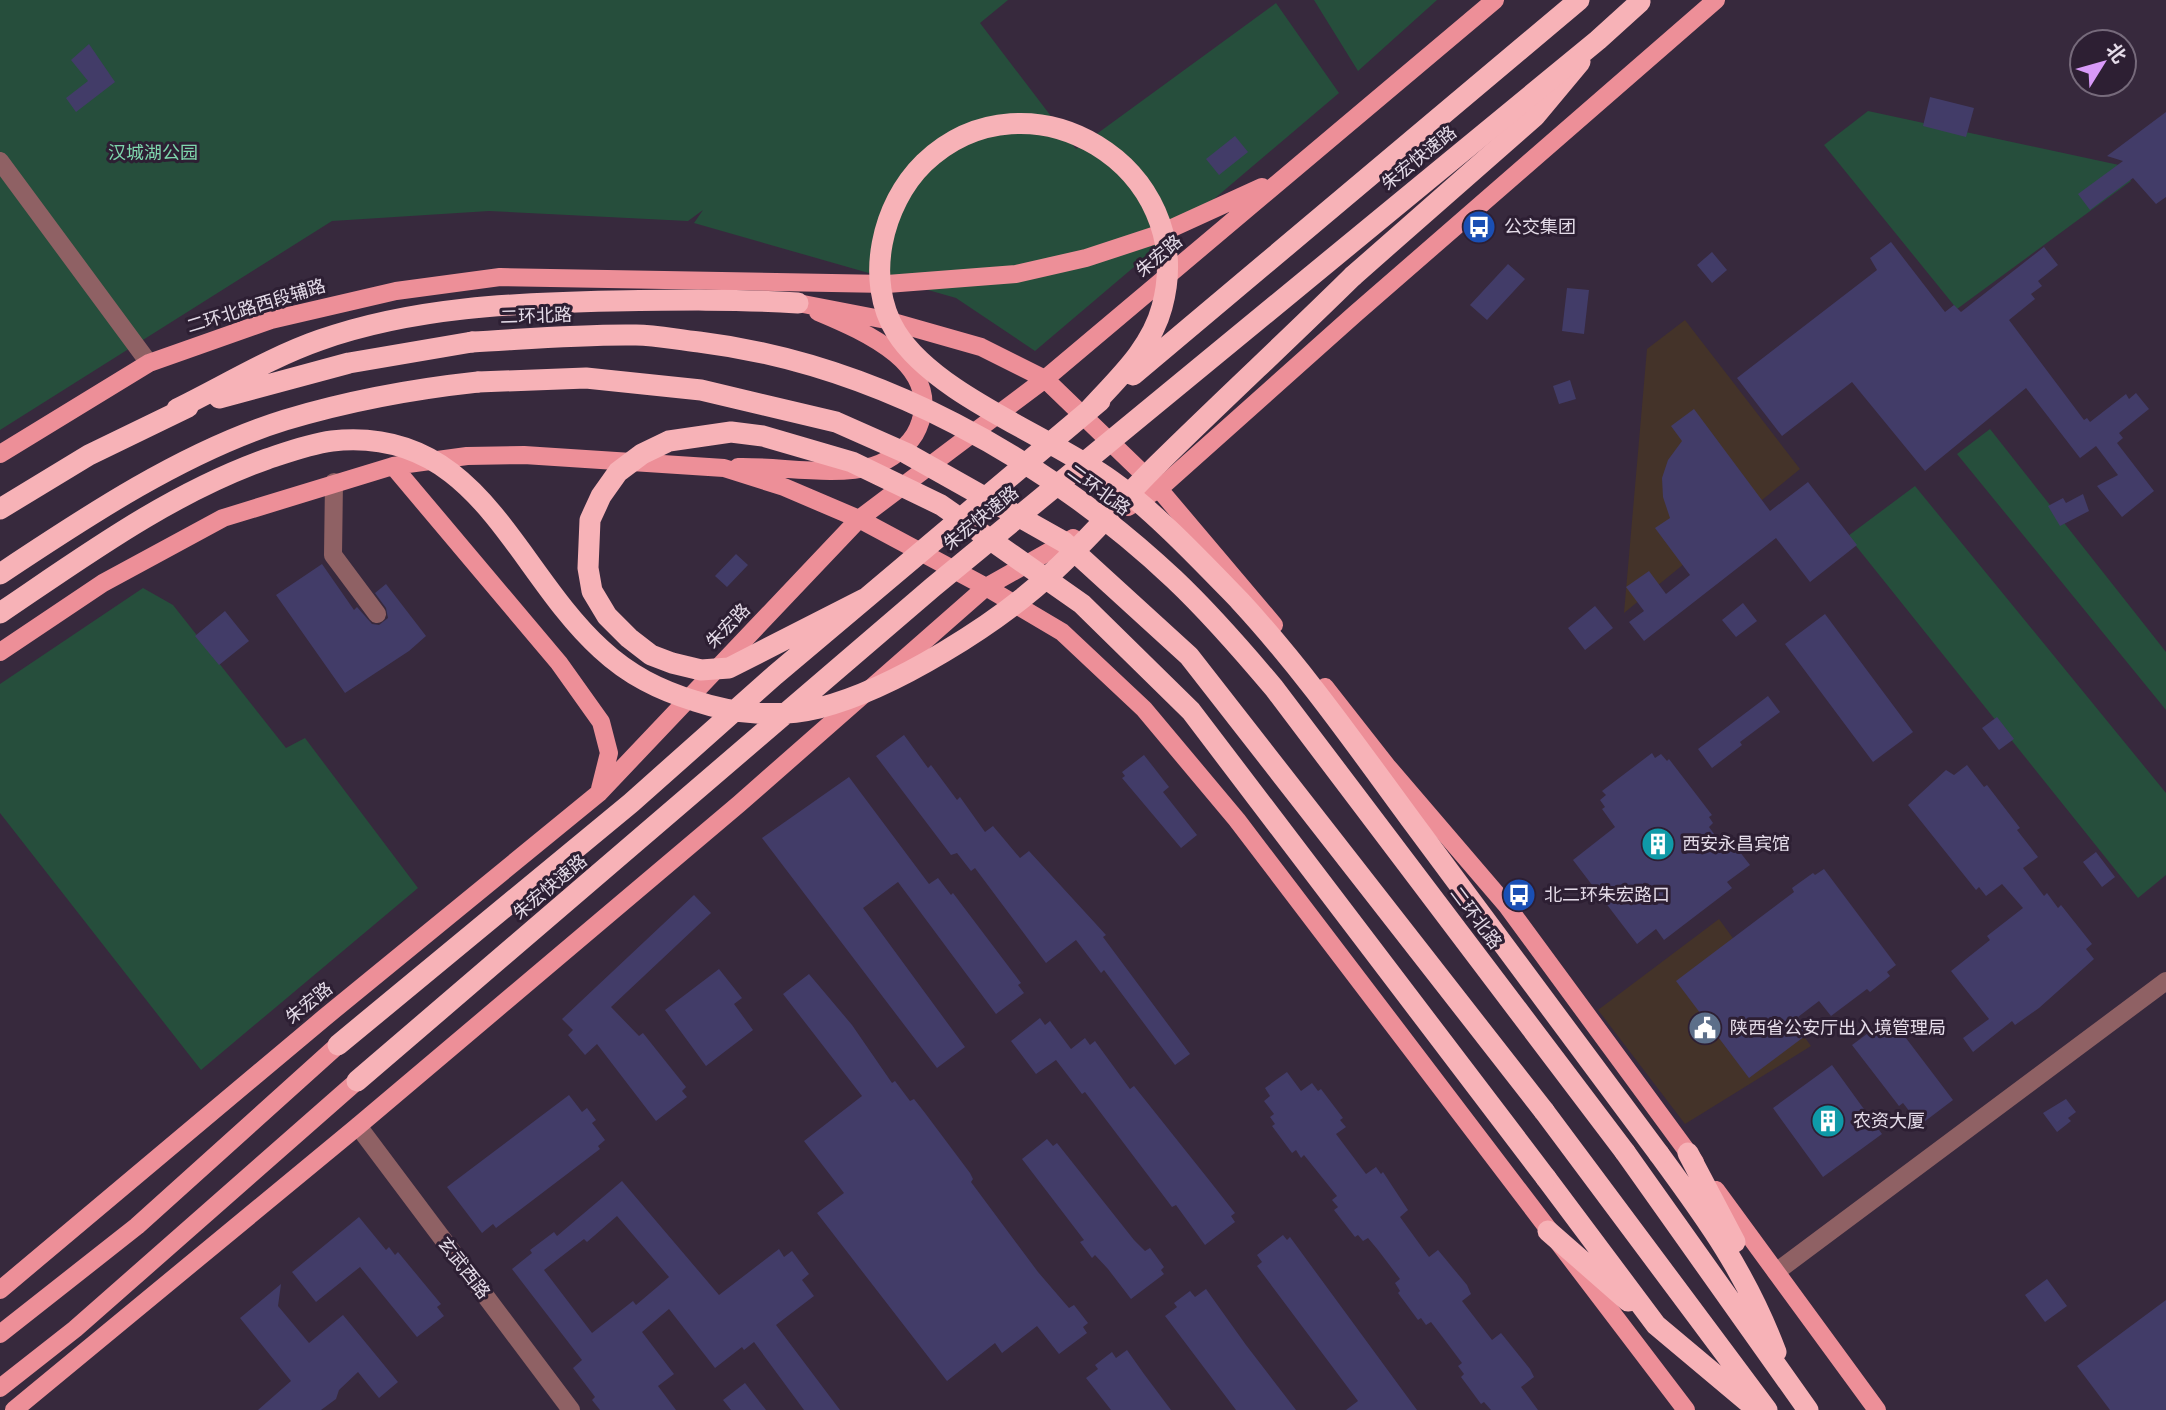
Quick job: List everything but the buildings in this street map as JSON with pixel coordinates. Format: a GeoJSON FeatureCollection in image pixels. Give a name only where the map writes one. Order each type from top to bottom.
{"type":"FeatureCollection","features":[{"type":"Feature","properties":{"kind":"highway","name":"朱宏快速路"},"geometry":{"type":"LineString","coordinates":[[338,1045],[631,803],[864,599],[1579,0]]}},
{"type":"Feature","properties":{"kind":"highway","name":"朱宏快速路"},"geometry":{"type":"LineString","coordinates":[[357,1081],[933,587],[1598,40],[1641,1]]}},
{"type":"Feature","properties":{"kind":"highway"},"geometry":{"type":"LineString","coordinates":[[0,613],[162,506],[239,469],[302,447],[333,441],[392,442],[424,455],[459,478],[495,513],[592,640],[629,672],[656,689],[711,706],[745,712],[779,713],[817,708],[855,696],[956,643],[1031,592],[1125,495],[1353,276],[1535,116],[1598,40]]}},
{"type":"Feature","properties":{"kind":"highway"},"geometry":{"type":"LineString","coordinates":[[1089,410],[1139,353],[1162,310],[1168,260],[1156,212],[1129,169],[1110,153],[1065,130],[1016,124],[967,135],[945,147],[918,170],[898,198],[890,218],[879,262],[885,306],[894,329],[923,364],[963,394],[1070,453],[1117,484],[1240,601],[1355,745],[1659,1154],[1717,1233],[1756,1300]]}},
{"type":"Feature","properties":{"kind":"highway"},"geometry":{"type":"LineString","coordinates":[[177,410],[319,340],[407,316],[481,307],[671,300],[798,303]]}},
{"type":"Feature","properties":{"kind":"highway","name":"二环北路"},"geometry":{"type":"LineString","coordinates":[[0,509],[89,455],[177,410],[349,363],[472,342],[638,335],[732,346],[784,358],[884,391],[932,412],[1017,460],[1095,512],[1173,578],[1225,630],[1274,688],[1625,1152],[1808,1410]]}},
{"type":"Feature","properties":{"kind":"highway"},"geometry":{"type":"LineString","coordinates":[[0,574],[177,466],[233,440],[285,420],[378,397],[478,382],[586,378],[701,390],[836,422],[906,453],[1064,541],[1189,656],[1544,1111],[1767,1410]]}},
{"type":"Feature","properties":{"kind":"highway"},"geometry":{"type":"LineString","coordinates":[[864,599],[729,668],[701,670],[672,663],[651,655],[629,638],[607,616],[592,591],[587,546],[590,520],[601,496],[618,472],[642,454],[669,441],[731,432],[763,436],[852,462],[941,505],[1082,604],[1191,711],[1656,1325]]}},
{"type":"Feature","properties":{"kind":"highway"},"geometry":{"type":"LineString","coordinates":[[1688,1153],[1730,1232],[1786,1381]]}},
{"type":"Feature","properties":{"kind":"highway"},"geometry":{"type":"LineString","coordinates":[[1548,1231],[1758,1410]]}},
{"type":"Feature","properties":{"kind":"main road","name":"朱宏路"},"geometry":{"type":"LineString","coordinates":[[0,1290],[324,1017],[598,793],[859,519],[1045,379],[1495,0]]}},
{"type":"Feature","properties":{"kind":"main road"},"geometry":{"type":"LineString","coordinates":[[13,1410],[358,1126],[838,720],[986,587],[1159,489],[1354,314],[1716,0]]}},
{"type":"Feature","properties":{"kind":"main road","name":"二环北路西段辅路"},"geometry":{"type":"LineString","coordinates":[[0,454],[149,363],[216,338],[326,306],[448,282],[549,276],[887,284],[1016,274],[1086,258],[1159,234],[1289,174]]}},
{"type":"Feature","properties":{"kind":"main road"},"geometry":{"type":"LineString","coordinates":[[0,652],[103,583],[223,518],[393,466],[467,456],[524,455],[724,468],[846,469],[873,466],[891,457],[916,433],[921,420],[921,391],[914,370],[897,354],[870,338],[798,303],[736,279],[671,300]]}},
{"type":"Feature","properties":{"kind":"main road"},"geometry":{"type":"LineString","coordinates":[[798,303],[843,309],[981,347],[1045,379],[1159,489],[1507,906],[1877,1410]]}},
{"type":"Feature","properties":{"kind":"main road"},"geometry":{"type":"LineString","coordinates":[[393,466],[559,663],[601,722],[609,753],[598,793]]}},
{"type":"Feature","properties":{"kind":"main road"},"geometry":{"type":"LineString","coordinates":[[724,468],[784,487],[859,519],[986,587],[1062,632],[1091,657],[1144,709],[1193,763],[1686,1410]]}},
{"type":"Feature","properties":{"kind":"main road"},"geometry":{"type":"LineString","coordinates":[[0,1334],[137,1226],[338,1045]]}},
{"type":"Feature","properties":{"kind":"main road"},"geometry":{"type":"LineString","coordinates":[[0,1388],[75,1329],[357,1081]]}},
{"type":"Feature","properties":{"kind":"street"},"geometry":{"type":"LineString","coordinates":[[0,160],[149,363]]}},
{"type":"Feature","properties":{"kind":"street"},"geometry":{"type":"LineString","coordinates":[[334,482],[333,555],[377,614]]}},
{"type":"Feature","properties":{"kind":"street"},"geometry":{"type":"LineString","coordinates":[[1776,1272],[2166,981]]}},
{"type":"Feature","properties":{"kind":"street","name":"玄武西路"},"geometry":{"type":"LineString","coordinates":[[358,1126],[571,1410]]}},
{"type":"Feature","properties":{"kind":"shaded area"},"geometry":{"type":"Polygon","coordinates":[[[1685,320],[1800,469],[1624,613],[1647,349],[1685,320]]]}},
{"type":"Feature","properties":{"kind":"shaded area","name":"陕西省公安厅出入境管理局"},"geometry":{"type":"Polygon","coordinates":[[[1719,919],[1811,1046],[1685,1124],[1598,1010],[1719,919]]]}},
{"type":"Feature","properties":{"kind":"green space","name":"汉城湖公园"},"geometry":{"type":"Polygon","coordinates":[[[0,0],[1008,0],[980,23],[1076,149],[1276,3],[1339,93],[1035,351],[956,298],[694,223],[703,210],[688,221],[489,211],[332,221],[0,430],[0,0]]]}},
{"type":"Feature","properties":{"kind":"green space"},"geometry":{"type":"Polygon","coordinates":[[[1314,0],[1437,0],[1358,71],[1314,0]]]}},
{"type":"Feature","properties":{"kind":"green space"},"geometry":{"type":"Polygon","coordinates":[[[1868,111],[2119,165],[2131,181],[1957,309],[1824,145],[1868,111]]]}},
{"type":"Feature","properties":{"kind":"green space"},"geometry":{"type":"Polygon","coordinates":[[[1990,429],[2166,652],[2166,710],[1957,454],[1990,429]]]}},
{"type":"Feature","properties":{"kind":"green space"},"geometry":{"type":"Polygon","coordinates":[[[1915,486],[2166,793],[2166,875],[2138,898],[1848,536],[1915,486]]]}},
{"type":"Feature","properties":{"kind":"green space"},"geometry":{"type":"Polygon","coordinates":[[[143,588],[173,605],[286,748],[305,738],[418,888],[201,1070],[0,813],[0,684],[143,588]]]}},
{"type":"Feature","properties":{"kind":"place","name":"公交集团"},"geometry":{"type":"Point","coordinates":[1479,227]}},
{"type":"Feature","properties":{"kind":"place","name":"西安永昌宾馆"},"geometry":{"type":"Point","coordinates":[1658,844]}},
{"type":"Feature","properties":{"kind":"place","name":"北二环朱宏路口"},"geometry":{"type":"Point","coordinates":[1519,895]}},
{"type":"Feature","properties":{"kind":"place","name":"陕西省公安厅出入境管理局"},"geometry":{"type":"Point","coordinates":[1705,1028]}},
{"type":"Feature","properties":{"kind":"place","name":"农资大厦"},"geometry":{"type":"Point","coordinates":[1828,1121]}}]}
